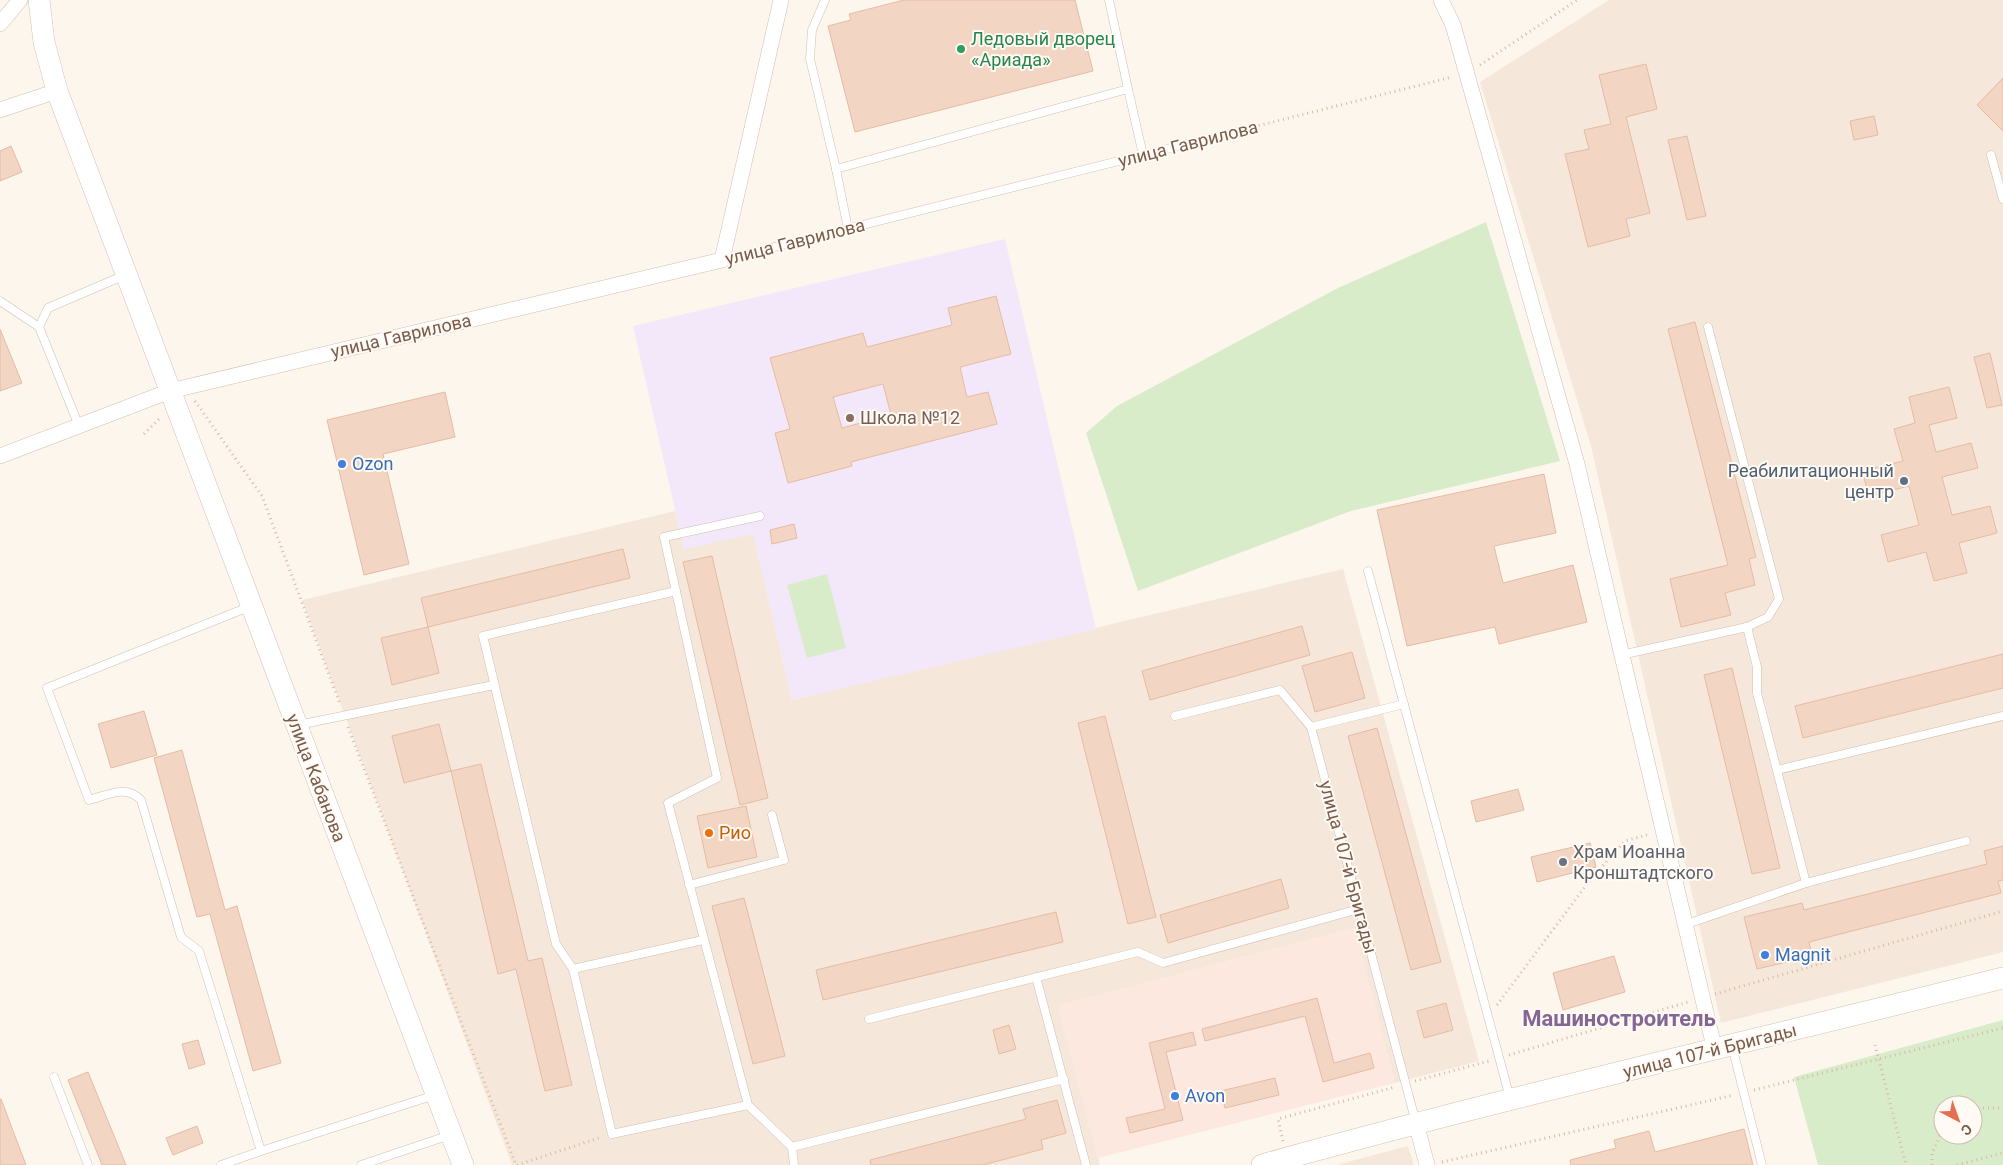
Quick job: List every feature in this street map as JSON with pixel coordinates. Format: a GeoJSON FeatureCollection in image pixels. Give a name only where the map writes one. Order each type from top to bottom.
{"type":"FeatureCollection","features":[{"type":"Feature","properties":{"kind":"main road","name":"улица Кабанова"},"geometry":{"type":"LineString","coordinates":[[38,0],[44,42],[57,91],[463,1165]]}},
{"type":"Feature","properties":{"kind":"main road","name":"улица 107-й Бригады"},"geometry":{"type":"LineString","coordinates":[[1262,1165],[1300,1159],[1416,1123],[2003,978]]}},
{"type":"Feature","properties":{"kind":"street"},"geometry":{"type":"LineString","coordinates":[[0,24],[20,0]]}},
{"type":"Feature","properties":{"kind":"street"},"geometry":{"type":"LineString","coordinates":[[722,260],[781,0]]}},
{"type":"Feature","properties":{"kind":"street"},"geometry":{"type":"LineString","coordinates":[[1441,0],[1453,25],[1577,464],[1701,999],[1723,1048]]}},
{"type":"Feature","properties":{"kind":"street"},"geometry":{"type":"LineString","coordinates":[[0,110],[57,91]]}},
{"type":"Feature","properties":{"kind":"street","name":"улица Гаврилова"},"geometry":{"type":"LineString","coordinates":[[0,456],[79,426],[173,399],[722,260]]}},
{"type":"Feature","properties":{"kind":"street"},"geometry":{"type":"LineString","coordinates":[[1416,1123],[1433,1164]]}},
{"type":"Feature","properties":{"kind":"lane"},"geometry":{"type":"LineString","coordinates":[[825,0],[812,30],[810,59],[848,229]]}},
{"type":"Feature","properties":{"kind":"lane"},"geometry":{"type":"LineString","coordinates":[[1109,0],[1143,155]]}},
{"type":"Feature","properties":{"kind":"lane"},"geometry":{"type":"LineString","coordinates":[[836,169],[1128,89]]}},
{"type":"Feature","properties":{"kind":"lane","name":"улица Гаврилова"},"geometry":{"type":"LineString","coordinates":[[722,260],[1239,131]]}},
{"type":"Feature","properties":{"kind":"lane"},"geometry":{"type":"LineString","coordinates":[[1991,154],[2003,199]]}},
{"type":"Feature","properties":{"kind":"lane"},"geometry":{"type":"LineString","coordinates":[[39,327],[48,308],[125,275]]}},
{"type":"Feature","properties":{"kind":"lane"},"geometry":{"type":"LineString","coordinates":[[0,301],[39,327],[79,426]]}},
{"type":"Feature","properties":{"kind":"lane"},"geometry":{"type":"LineString","coordinates":[[1621,655],[1747,627],[1768,617],[1779,599],[1708,327]]}},
{"type":"Feature","properties":{"kind":"lane"},"geometry":{"type":"LineString","coordinates":[[760,516],[664,537],[717,778],[668,803],[748,1105],[792,1147],[794,1165]]}},
{"type":"Feature","properties":{"kind":"lane"},"geometry":{"type":"LineString","coordinates":[[1368,571],[1511,1100]]}},
{"type":"Feature","properties":{"kind":"lane"},"geometry":{"type":"LineString","coordinates":[[676,591],[483,636],[556,944],[573,969],[612,1134],[748,1105]]}},
{"type":"Feature","properties":{"kind":"lane"},"geometry":{"type":"LineString","coordinates":[[251,606],[47,688],[89,800],[127,790],[134,793],[141,800],[181,937],[199,951],[261,1151]]}},
{"type":"Feature","properties":{"kind":"lane"},"geometry":{"type":"LineString","coordinates":[[1747,627],[1757,667],[1757,693],[1806,883]]}},
{"type":"Feature","properties":{"kind":"lane"},"geometry":{"type":"LineString","coordinates":[[296,725],[494,685]]}},
{"type":"Feature","properties":{"kind":"lane","name":"улица 107-й Бригады"},"geometry":{"type":"LineString","coordinates":[[1175,716],[1280,690],[1311,727],[1416,1123]]}},
{"type":"Feature","properties":{"kind":"lane"},"geometry":{"type":"LineString","coordinates":[[1311,727],[1404,704]]}},
{"type":"Feature","properties":{"kind":"lane"},"geometry":{"type":"LineString","coordinates":[[1777,770],[2003,716]]}},
{"type":"Feature","properties":{"kind":"lane"},"geometry":{"type":"LineString","coordinates":[[689,885],[784,860],[772,815]]}},
{"type":"Feature","properties":{"kind":"lane"},"geometry":{"type":"LineString","coordinates":[[1684,925],[1806,883],[1966,842]]}},
{"type":"Feature","properties":{"kind":"lane"},"geometry":{"type":"LineString","coordinates":[[869,1019],[1138,952],[1163,963],[1359,909]]}},
{"type":"Feature","properties":{"kind":"lane"},"geometry":{"type":"LineString","coordinates":[[573,969],[703,940]]}},
{"type":"Feature","properties":{"kind":"lane"},"geometry":{"type":"LineString","coordinates":[[1036,977],[1086,1165]]}},
{"type":"Feature","properties":{"kind":"lane"},"geometry":{"type":"LineString","coordinates":[[1723,1048],[1744,1093],[1762,1165]]}},
{"type":"Feature","properties":{"kind":"lane"},"geometry":{"type":"LineString","coordinates":[[54,1077],[88,1165]]}},
{"type":"Feature","properties":{"kind":"lane"},"geometry":{"type":"LineString","coordinates":[[792,1147],[1064,1079]]}},
{"type":"Feature","properties":{"kind":"lane"},"geometry":{"type":"LineString","coordinates":[[221,1165],[436,1094]]}},
{"type":"Feature","properties":{"kind":"lane"},"geometry":{"type":"LineString","coordinates":[[361,1165],[452,1134]]}},
{"type":"Feature","properties":{"kind":"path","name":"улица Гаврилова"},"geometry":{"type":"LineString","coordinates":[[1239,131],[1467,73],[1577,0]]}},
{"type":"Feature","properties":{"kind":"path"},"geometry":{"type":"LineString","coordinates":[[144,434],[166,410],[173,399],[196,401],[262,496],[516,1165],[612,1134]]}},
{"type":"Feature","properties":{"kind":"path"},"geometry":{"type":"LineString","coordinates":[[1489,1018],[1590,880],[1624,841],[1663,830]]}},
{"type":"Feature","properties":{"kind":"path"},"geometry":{"type":"LineString","coordinates":[[1300,1159],[1278,1120],[1500,1058],[2003,911]]}},
{"type":"Feature","properties":{"kind":"path"},"geometry":{"type":"LineString","coordinates":[[1433,1164],[1744,1093],[2003,1028]]}},
{"type":"Feature","properties":{"kind":"path"},"geometry":{"type":"LineString","coordinates":[[1875,1045],[1906,1165]]}},
{"type":"Feature","properties":{"kind":"path"},"geometry":{"type":"LineString","coordinates":[[1983,1108],[2003,1108]]}},
{"type":"Feature","properties":{"kind":"path"},"geometry":{"type":"LineString","coordinates":[[1932,1165],[1932,1153],[1936,1145]]}},
{"type":"Feature","properties":{"kind":"path"},"geometry":{"type":"LineString","coordinates":[[1956,1165],[2003,1153]]}},
{"type":"Feature","properties":{"kind":"shaded area"},"geometry":{"type":"Polygon","coordinates":[[[1609,0],[2003,0],[2003,952],[1721,1023],[1591,446],[1480,82],[1609,0]]]}},
{"type":"Feature","properties":{"kind":"shaded area","name":"Школа №12"},"geometry":{"type":"Polygon","coordinates":[[[1005,239],[1096,629],[792,700],[753,534],[684,549],[633,326],[1005,239]]]}},
{"type":"Feature","properties":{"kind":"shaded area"},"geometry":{"type":"Polygon","coordinates":[[[675,511],[684,549],[753,533],[792,700],[1343,569],[1479,1061],[1395,1083],[1354,928],[1058,1006],[1100,1165],[512,1165],[302,600],[675,511]]]}},
{"type":"Feature","properties":{"kind":"shaded area"},"geometry":{"type":"Polygon","coordinates":[[[1354,928],[1395,1083],[1098,1158],[1058,1006],[1354,928]]]}},
{"type":"Feature","properties":{"kind":"shaded area"},"geometry":{"type":"Polygon","coordinates":[[[1408,1146],[1414,1165],[1336,1165],[1408,1146]]]}},
{"type":"Feature","properties":{"kind":"green space"},"geometry":{"type":"Polygon","coordinates":[[[1486,222],[1560,461],[1351,511],[1138,591],[1086,433],[1117,406],[1338,288],[1486,222]]]}},
{"type":"Feature","properties":{"kind":"green space"},"geometry":{"type":"Polygon","coordinates":[[[827,574],[846,648],[807,658],[787,585],[827,574]]]}},
{"type":"Feature","properties":{"kind":"green space"},"geometry":{"type":"Polygon","coordinates":[[[2003,1020],[2003,1165],[1818,1165],[1794,1077],[2003,1020]]]}},
{"type":"Feature","properties":{"kind":"building","name":"Ледовый дворец «Ариада»"},"geometry":{"type":"Polygon","coordinates":[[[904,0],[1075,0],[1093,71],[855,132],[828,26],[851,20],[849,14],[904,0]]]}},
{"type":"Feature","properties":{"kind":"building"},"geometry":{"type":"Polygon","coordinates":[[[1646,64],[1657,109],[1626,117],[1650,213],[1626,219],[1630,236],[1588,247],[1565,154],[1589,149],[1584,130],[1611,124],[1599,75],[1646,64]]]}},
{"type":"Feature","properties":{"kind":"building"},"geometry":{"type":"Polygon","coordinates":[[[2003,78],[2003,131],[1977,105],[2003,78]]]}},
{"type":"Feature","properties":{"kind":"building"},"geometry":{"type":"Polygon","coordinates":[[[1874,116],[1878,135],[1854,140],[1850,121],[1874,116]]]}},
{"type":"Feature","properties":{"kind":"building"},"geometry":{"type":"Polygon","coordinates":[[[1687,136],[1706,216],[1687,220],[1668,140],[1687,136]]]}},
{"type":"Feature","properties":{"kind":"building"},"geometry":{"type":"Polygon","coordinates":[[[11,146],[22,172],[0,181],[0,151],[11,146]]]}},
{"type":"Feature","properties":{"kind":"building"},"geometry":{"type":"Polygon","coordinates":[[[996,296],[1011,354],[960,367],[967,397],[988,392],[997,424],[851,462],[852,466],[788,483],[775,433],[790,429],[770,358],[863,333],[867,347],[952,325],[948,308],[996,296]],[[883,384],[833,397],[842,428],[891,415],[883,384]]]}},
{"type":"Feature","properties":{"kind":"building"},"geometry":{"type":"Polygon","coordinates":[[[1695,322],[1756,557],[1749,559],[1755,585],[1725,593],[1731,615],[1681,627],[1670,579],[1728,565],[1668,329],[1695,322]]]}},
{"type":"Feature","properties":{"kind":"building"},"geometry":{"type":"Polygon","coordinates":[[[0,329],[22,383],[0,391],[0,329]]]}},
{"type":"Feature","properties":{"kind":"building"},"geometry":{"type":"Polygon","coordinates":[[[1990,353],[2002,405],[1987,408],[1974,357],[1990,353]]]}},
{"type":"Feature","properties":{"kind":"building","name":"Реабилитационный центр"},"geometry":{"type":"Polygon","coordinates":[[[1949,387],[1957,418],[1929,425],[1936,452],[1971,443],[1978,468],[1942,477],[1952,515],[1990,506],[1997,533],[1959,543],[1967,573],[1934,581],[1926,552],[1888,562],[1881,535],[1919,525],[1909,486],[1869,496],[1862,471],[1903,461],[1894,429],[1915,423],[1909,397],[1949,387]]]}},
{"type":"Feature","properties":{"kind":"building"},"geometry":{"type":"Polygon","coordinates":[[[445,392],[455,437],[383,454],[409,564],[364,575],[327,420],[445,392]]]}},
{"type":"Feature","properties":{"kind":"building"},"geometry":{"type":"Polygon","coordinates":[[[1544,474],[1556,533],[1494,546],[1503,583],[1573,565],[1587,622],[1499,644],[1495,627],[1407,646],[1377,510],[1544,474]]]}},
{"type":"Feature","properties":{"kind":"building"},"geometry":{"type":"Polygon","coordinates":[[[794,524],[797,538],[772,544],[770,530],[794,524]]]}},
{"type":"Feature","properties":{"kind":"building"},"geometry":{"type":"Polygon","coordinates":[[[623,549],[630,578],[428,627],[421,598],[623,549]]]}},
{"type":"Feature","properties":{"kind":"building"},"geometry":{"type":"Polygon","coordinates":[[[712,556],[768,798],[740,805],[683,562],[712,556]]]}},
{"type":"Feature","properties":{"kind":"building"},"geometry":{"type":"Polygon","coordinates":[[[1302,626],[1310,655],[1150,700],[1142,671],[1302,626]]]}},
{"type":"Feature","properties":{"kind":"building"},"geometry":{"type":"Polygon","coordinates":[[[428,627],[439,673],[392,685],[381,638],[428,627]]]}},
{"type":"Feature","properties":{"kind":"building"},"geometry":{"type":"Polygon","coordinates":[[[1352,652],[1365,698],[1315,712],[1302,666],[1352,652]]]}},
{"type":"Feature","properties":{"kind":"building"},"geometry":{"type":"Polygon","coordinates":[[[2003,654],[2003,688],[1803,738],[1795,706],[2003,654]]]}},
{"type":"Feature","properties":{"kind":"building"},"geometry":{"type":"Polygon","coordinates":[[[1732,668],[1780,868],[1752,874],[1704,675],[1732,668]]]}},
{"type":"Feature","properties":{"kind":"building"},"geometry":{"type":"Polygon","coordinates":[[[144,711],[157,755],[111,768],[98,724],[144,711]]]}},
{"type":"Feature","properties":{"kind":"building"},"geometry":{"type":"Polygon","coordinates":[[[1105,716],[1156,917],[1128,924],[1078,723],[1105,716]]]}},
{"type":"Feature","properties":{"kind":"building"},"geometry":{"type":"Polygon","coordinates":[[[439,724],[451,771],[404,783],[392,736],[439,724]]]}},
{"type":"Feature","properties":{"kind":"building"},"geometry":{"type":"Polygon","coordinates":[[[1377,728],[1441,962],[1411,970],[1348,736],[1377,728]]]}},
{"type":"Feature","properties":{"kind":"building"},"geometry":{"type":"Polygon","coordinates":[[[182,750],[225,910],[237,906],[281,1063],[253,1071],[210,914],[197,917],[154,758],[182,750]]]}},
{"type":"Feature","properties":{"kind":"building"},"geometry":{"type":"Polygon","coordinates":[[[481,764],[528,961],[542,958],[572,1085],[545,1091],[516,969],[498,974],[451,771],[481,764]]]}},
{"type":"Feature","properties":{"kind":"building"},"geometry":{"type":"Polygon","coordinates":[[[1518,789],[1524,810],[1476,822],[1471,801],[1518,789]]]}},
{"type":"Feature","properties":{"kind":"building"},"geometry":{"type":"Polygon","coordinates":[[[746,806],[757,857],[708,868],[697,816],[746,806]]]}},
{"type":"Feature","properties":{"kind":"building","name":"Храм Иоанна Кронштадтского"},"geometry":{"type":"Polygon","coordinates":[[[1590,843],[1596,867],[1537,882],[1531,857],[1590,843]]]}},
{"type":"Feature","properties":{"kind":"building"},"geometry":{"type":"Polygon","coordinates":[[[2003,846],[2003,880],[1998,881],[2001,893],[1809,942],[1812,956],[1757,969],[1744,917],[1802,903],[1804,910],[1987,864],[1984,851],[2003,846]]]}},
{"type":"Feature","properties":{"kind":"building"},"geometry":{"type":"Polygon","coordinates":[[[1281,879],[1289,908],[1168,943],[1160,915],[1281,879]]]}},
{"type":"Feature","properties":{"kind":"building"},"geometry":{"type":"Polygon","coordinates":[[[744,898],[785,1056],[753,1064],[712,906],[744,898]]]}},
{"type":"Feature","properties":{"kind":"building"},"geometry":{"type":"Polygon","coordinates":[[[1056,912],[1063,942],[823,1000],[816,970],[1056,912]]]}},
{"type":"Feature","properties":{"kind":"building"},"geometry":{"type":"Polygon","coordinates":[[[1614,956],[1625,992],[1563,1010],[1553,973],[1614,956]]]}},
{"type":"Feature","properties":{"kind":"building"},"geometry":{"type":"Polygon","coordinates":[[[1317,998],[1334,1063],[1370,1053],[1374,1068],[1323,1082],[1305,1016],[1205,1041],[1202,1029],[1317,998]]]}},
{"type":"Feature","properties":{"kind":"building"},"geometry":{"type":"Polygon","coordinates":[[[1446,1003],[1453,1030],[1424,1038],[1417,1011],[1446,1003]]]}},
{"type":"Feature","properties":{"kind":"building"},"geometry":{"type":"Polygon","coordinates":[[[1009,1025],[1016,1049],[999,1054],[993,1030],[1009,1025]]]}},
{"type":"Feature","properties":{"kind":"building"},"geometry":{"type":"Polygon","coordinates":[[[1193,1032],[1196,1045],[1166,1052],[1183,1120],[1130,1133],[1126,1118],[1165,1109],[1149,1043],[1193,1032]]]}},
{"type":"Feature","properties":{"kind":"building"},"geometry":{"type":"Polygon","coordinates":[[[198,1040],[205,1064],[189,1069],[182,1044],[198,1040]]]}},
{"type":"Feature","properties":{"kind":"building"},"geometry":{"type":"Polygon","coordinates":[[[88,1072],[126,1165],[102,1165],[68,1080],[88,1072]]]}},
{"type":"Feature","properties":{"kind":"building"},"geometry":{"type":"Polygon","coordinates":[[[1275,1078],[1279,1095],[1225,1108],[1221,1091],[1275,1078]]]}},
{"type":"Feature","properties":{"kind":"building"},"geometry":{"type":"Polygon","coordinates":[[[1,1099],[26,1165],[0,1165],[1,1099]]]}},
{"type":"Feature","properties":{"kind":"building"},"geometry":{"type":"Polygon","coordinates":[[[1057,1100],[1066,1133],[1041,1140],[1043,1149],[983,1165],[871,1165],[870,1160],[1026,1119],[1023,1109],[1057,1100]]]}},
{"type":"Feature","properties":{"kind":"building"},"geometry":{"type":"Polygon","coordinates":[[[197,1126],[203,1143],[173,1155],[166,1138],[197,1126]]]}},
{"type":"Feature","properties":{"kind":"building"},"geometry":{"type":"Polygon","coordinates":[[[1744,1129],[1753,1165],[1571,1165],[1570,1160],[1616,1148],[1614,1140],[1649,1131],[1655,1152],[1744,1129]]]}},
{"type":"Feature","properties":{"kind":"place","name":"Ледовый дворец «Ариада»"},"geometry":{"type":"Point","coordinates":[961,49]}},
{"type":"Feature","properties":{"kind":"place","name":"Школа №12"},"geometry":{"type":"Point","coordinates":[850,418]}},
{"type":"Feature","properties":{"kind":"place","name":"Ozon"},"geometry":{"type":"Point","coordinates":[342,464]}},
{"type":"Feature","properties":{"kind":"place","name":"Реабилитационный центр"},"geometry":{"type":"Point","coordinates":[1904,481]}},
{"type":"Feature","properties":{"kind":"place","name":"Рио"},"geometry":{"type":"Point","coordinates":[709,833]}},
{"type":"Feature","properties":{"kind":"place","name":"Храм Иоанна Кронштадтского"},"geometry":{"type":"Point","coordinates":[1563,862]}},
{"type":"Feature","properties":{"kind":"place","name":"Magnit"},"geometry":{"type":"Point","coordinates":[1765,955]}},
{"type":"Feature","properties":{"kind":"place","name":"Avon"},"geometry":{"type":"Point","coordinates":[1175,1096]}},
{"type":"Feature","properties":{"kind":"district","name":"Машиностроитель"},"geometry":{"type":"Point","coordinates":[1619,1018]}}]}
